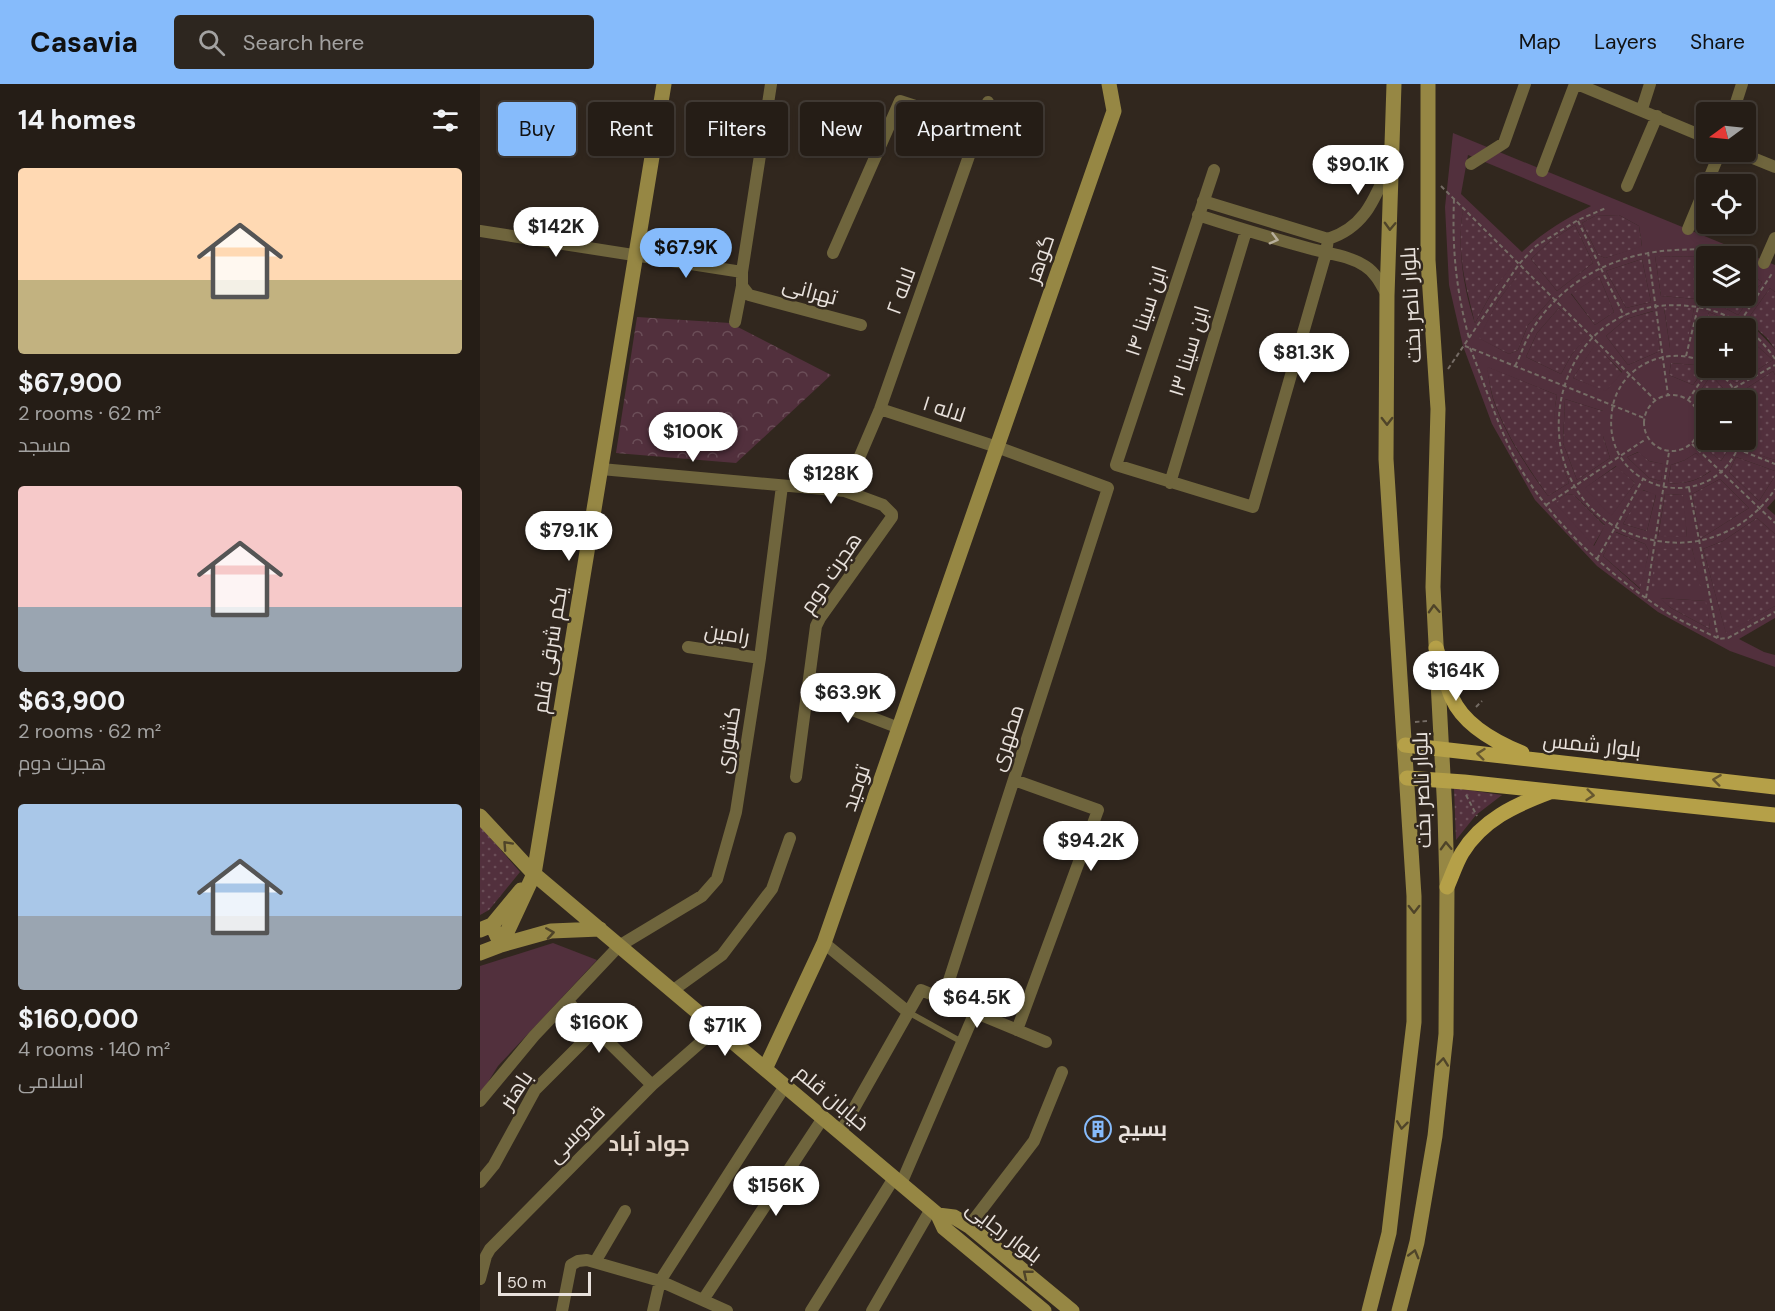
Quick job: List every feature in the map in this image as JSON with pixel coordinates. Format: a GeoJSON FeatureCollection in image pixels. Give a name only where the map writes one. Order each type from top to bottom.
{"type":"FeatureCollection","features":[{"type":"Feature","properties":{"kind":"main road","name":"یکم شرقی قلم"},"geometry":{"type":"LineString","coordinates":[[534,874],[664,84]]}},
{"type":"Feature","properties":{"kind":"main road","name":"گوهر"},"geometry":{"type":"LineString","coordinates":[[997,447],[1114,111],[1109,84]]}},
{"type":"Feature","properties":{"kind":"main road","name":"بلوار ناصر بخت"},"geometry":{"type":"LineString","coordinates":[[1369,1311],[1389,1233],[1414,1022],[1414,896],[1386,459],[1387,296],[1394,84]]}},
{"type":"Feature","properties":{"kind":"main road","name":"بلوار ناصر بخت"},"geometry":{"type":"LineString","coordinates":[[1399,1311],[1417,1242],[1435,1136],[1446,1034],[1447,887],[1433,576],[1438,443],[1437,385],[1428,260],[1428,84]]}},
{"type":"Feature","properties":{"kind":"main road","name":"توحید"},"geometry":{"type":"LineString","coordinates":[[765,1070],[824,944],[997,447]]}},
{"type":"Feature","properties":{"kind":"main road"},"geometry":{"type":"LineString","coordinates":[[1436,648],[1452,698],[1466,718],[1503,745],[1538,760]]}},
{"type":"Feature","properties":{"kind":"main road","name":"بلوار شمس"},"geometry":{"type":"LineString","coordinates":[[1404,745],[1775,787]]}},
{"type":"Feature","properties":{"kind":"main road"},"geometry":{"type":"LineString","coordinates":[[1407,778],[1775,815]]}},
{"type":"Feature","properties":{"kind":"main road"},"geometry":{"type":"LineString","coordinates":[[1447,887],[1462,854],[1486,824],[1520,803],[1552,791]]}},
{"type":"Feature","properties":{"kind":"main road","name":"خیابان قلم"},"geometry":{"type":"LineString","coordinates":[[480,816],[534,874],[934,1212]]}},
{"type":"Feature","properties":{"kind":"main road"},"geometry":{"type":"LineString","coordinates":[[501,945],[486,927],[534,874]]}},
{"type":"Feature","properties":{"kind":"main road"},"geometry":{"type":"LineString","coordinates":[[501,945],[534,874]]}},
{"type":"Feature","properties":{"kind":"main road"},"geometry":{"type":"LineString","coordinates":[[480,953],[551,931],[600,929]]}},
{"type":"Feature","properties":{"kind":"main road","name":"بلوار رجایی"},"geometry":{"type":"LineString","coordinates":[[934,1212],[954,1217],[969,1226],[1072,1311]]}},
{"type":"Feature","properties":{"kind":"main road","name":"بلوار رجایی"},"geometry":{"type":"LineString","coordinates":[[934,1212],[944,1228],[1044,1311]]}},
{"type":"Feature","properties":{"kind":"street"},"geometry":{"type":"LineString","coordinates":[[1471,164],[1504,142],[1525,84]]}},
{"type":"Feature","properties":{"kind":"street"},"geometry":{"type":"LineString","coordinates":[[1542,171],[1576,84],[1642,109],[1696,133]]}},
{"type":"Feature","properties":{"kind":"street"},"geometry":{"type":"LineString","coordinates":[[1642,109],[1650,84]]}},
{"type":"Feature","properties":{"kind":"street"},"geometry":{"type":"LineString","coordinates":[[1736,102],[1742,84]]}},
{"type":"Feature","properties":{"kind":"street"},"geometry":{"type":"LineString","coordinates":[[735,322],[746,291],[742,272],[773,85]]}},
{"type":"Feature","properties":{"kind":"street"},"geometry":{"type":"LineString","coordinates":[[833,253],[896,109]]}},
{"type":"Feature","properties":{"kind":"street"},"geometry":{"type":"LineString","coordinates":[[1627,186],[1657,116]]}},
{"type":"Feature","properties":{"kind":"street","name":"لاله ۲"},"geometry":{"type":"LineString","coordinates":[[845,491],[880,409],[970,156]]}},
{"type":"Feature","properties":{"kind":"street"},"geometry":{"type":"LineString","coordinates":[[1756,159],[1775,167]]}},
{"type":"Feature","properties":{"kind":"street"},"geometry":{"type":"LineString","coordinates":[[1203,201],[1328,239],[1344,234],[1358,223],[1370,206],[1392,160]]}},
{"type":"Feature","properties":{"kind":"street"},"geometry":{"type":"LineString","coordinates":[[1688,229],[1716,162]]}},
{"type":"Feature","properties":{"kind":"street","name":"ابن سینا ۱۴"},"geometry":{"type":"LineString","coordinates":[[1170,483],[1116,465],[1214,170]]}},
{"type":"Feature","properties":{"kind":"street"},"geometry":{"type":"LineString","coordinates":[[1198,215],[1246,231],[1351,258],[1367,267],[1377,277],[1387,296]]}},
{"type":"Feature","properties":{"kind":"street"},"geometry":{"type":"LineString","coordinates":[[480,231],[742,272]]}},
{"type":"Feature","properties":{"kind":"street","name":"ابن سینا ۱۳"},"geometry":{"type":"LineString","coordinates":[[1170,483],[1246,231]]}},
{"type":"Feature","properties":{"kind":"street"},"geometry":{"type":"LineString","coordinates":[[1769,268],[1775,238]]}},
{"type":"Feature","properties":{"kind":"street"},"geometry":{"type":"LineString","coordinates":[[1170,483],[1253,507],[1326,253],[1328,239]]}},
{"type":"Feature","properties":{"kind":"street","name":"تهرانی"},"geometry":{"type":"LineString","coordinates":[[746,291],[861,325]]}},
{"type":"Feature","properties":{"kind":"street","name":"لاله ۱"},"geometry":{"type":"LineString","coordinates":[[880,409],[997,447],[1108,488]]}},
{"type":"Feature","properties":{"kind":"street"},"geometry":{"type":"LineString","coordinates":[[601,469],[845,491]]}},
{"type":"Feature","properties":{"kind":"street","name":"کشوری"},"geometry":{"type":"LineString","coordinates":[[480,1101],[534,1036],[619,946],[702,896],[717,879],[736,812],[760,658],[782,486]]}},
{"type":"Feature","properties":{"kind":"street","name":"مطهری"},"geometry":{"type":"LineString","coordinates":[[943,999],[1108,488]]}},
{"type":"Feature","properties":{"kind":"street","name":"هجرت دوم"},"geometry":{"type":"LineString","coordinates":[[796,777],[816,626],[892,517],[888,508],[883,505],[845,491]]}},
{"type":"Feature","properties":{"kind":"street","name":"رامین"},"geometry":{"type":"LineString","coordinates":[[688,647],[760,658]]}},
{"type":"Feature","properties":{"kind":"street"},"geometry":{"type":"LineString","coordinates":[[808,693],[899,728]]}},
{"type":"Feature","properties":{"kind":"street"},"geometry":{"type":"LineString","coordinates":[[1014,780],[1098,810],[1017,1030]]}},
{"type":"Feature","properties":{"kind":"street"},"geometry":{"type":"LineString","coordinates":[[672,991],[722,955],[772,889],[790,838]]}},
{"type":"Feature","properties":{"kind":"street"},"geometry":{"type":"LineString","coordinates":[[824,944],[908,1012]]}},
{"type":"Feature","properties":{"kind":"street"},"geometry":{"type":"LineString","coordinates":[[840,1132],[921,990],[1046,1042]]}},
{"type":"Feature","properties":{"kind":"street"},"geometry":{"type":"LineString","coordinates":[[567,1000],[652,1085]]}},
{"type":"Feature","properties":{"kind":"street"},"geometry":{"type":"LineString","coordinates":[[811,1311],[898,1181],[975,1012]]}},
{"type":"Feature","properties":{"kind":"street","name":"باهنر"},"geometry":{"type":"LineString","coordinates":[[480,1182],[494,1165],[535,1090],[596,1029]]}},
{"type":"Feature","properties":{"kind":"street","name":"قدوسی"},"geometry":{"type":"LineString","coordinates":[[480,1279],[490,1249],[652,1085],[717,1029]]}},
{"type":"Feature","properties":{"kind":"street"},"geometry":{"type":"LineString","coordinates":[[969,1226],[1034,1141],[1062,1072]]}},
{"type":"Feature","properties":{"kind":"street"},"geometry":{"type":"LineString","coordinates":[[653,1311],[660,1281],[785,1086]]}},
{"type":"Feature","properties":{"kind":"street"},"geometry":{"type":"LineString","coordinates":[[703,1300],[823,1118]]}},
{"type":"Feature","properties":{"kind":"street"},"geometry":{"type":"LineString","coordinates":[[589,1261],[625,1211]]}},
{"type":"Feature","properties":{"kind":"street"},"geometry":{"type":"LineString","coordinates":[[872,1311],[934,1212]]}},
{"type":"Feature","properties":{"kind":"street"},"geometry":{"type":"LineString","coordinates":[[562,1311],[570,1269],[574,1263],[589,1261],[660,1281],[727,1311]]}},
{"type":"Feature","properties":{"kind":"lane"},"geometry":{"type":"LineString","coordinates":[[908,1012],[962,1043]]}},
{"type":"Feature","properties":{"kind":"path"},"geometry":{"type":"LineString","coordinates":[[1428,172],[1655,400]]}},
{"type":"Feature","properties":{"kind":"path"},"geometry":{"type":"LineString","coordinates":[[1454,199],[1452,234],[1454,269],[1460,304],[1470,338]]}},
{"type":"Feature","properties":{"kind":"path"},"geometry":{"type":"LineString","coordinates":[[1437,385],[1519,264],[1536,246],[1578,220],[1606,208]]}},
{"type":"Feature","properties":{"kind":"path"},"geometry":{"type":"LineString","coordinates":[[1578,220],[1624,316]]}},
{"type":"Feature","properties":{"kind":"path"},"geometry":{"type":"LineString","coordinates":[[1515,366],[1539,321],[1568,288],[1600,268],[1628,256],[1648,252],[1696,250]]}},
{"type":"Feature","properties":{"kind":"path"},"geometry":{"type":"LineString","coordinates":[[1648,252],[1668,395]]}},
{"type":"Feature","properties":{"kind":"path"},"geometry":{"type":"LineString","coordinates":[[1742,318],[1769,268]]}},
{"type":"Feature","properties":{"kind":"path"},"geometry":{"type":"LineString","coordinates":[[1730,318],[1698,307],[1677,304],[1655,306],[1624,316],[1593,338],[1576,360],[1563,386],[1558,406],[1557,427],[1560,447],[1566,468],[1586,502],[1600,515],[1628,533],[1655,541],[1677,543],[1699,541],[1732,529],[1760,508],[1775,489]]}},
{"type":"Feature","properties":{"kind":"path"},"geometry":{"type":"LineString","coordinates":[[1686,356],[1698,307]]}},
{"type":"Feature","properties":{"kind":"path"},"geometry":{"type":"LineString","coordinates":[[1756,336],[1775,359]]}},
{"type":"Feature","properties":{"kind":"path"},"geometry":{"type":"LineString","coordinates":[[1463,346],[1644,418]]}},
{"type":"Feature","properties":{"kind":"path"},"geometry":{"type":"LineString","coordinates":[[1470,348],[1500,428],[1522,470],[1546,505],[1597,559],[1662,610],[1719,639],[1728,638],[1775,612]]}},
{"type":"Feature","properties":{"kind":"path"},"geometry":{"type":"LineString","coordinates":[[1696,359],[1686,356],[1662,357],[1650,361],[1630,375],[1622,384],[1612,405],[1611,432],[1620,456],[1642,479],[1663,487],[1689,488],[1712,479],[1731,462],[1737,450],[1775,464]]}},
{"type":"Feature","properties":{"kind":"path"},"geometry":{"type":"LineString","coordinates":[[1726,378],[1734,388],[1775,365]]}},
{"type":"Feature","properties":{"kind":"path"},"geometry":{"type":"LineString","coordinates":[[1688,400],[1703,378]]}},
{"type":"Feature","properties":{"kind":"path"},"geometry":{"type":"LineString","coordinates":[[1668,395],[1678,395],[1688,400],[1698,413],[1700,429],[1692,444],[1681,451],[1669,452],[1653,445],[1647,438],[1644,428],[1644,418],[1648,408],[1655,400],[1668,395]]}},
{"type":"Feature","properties":{"kind":"path"},"geometry":{"type":"LineString","coordinates":[[1546,505],[1647,438]]}},
{"type":"Feature","properties":{"kind":"path"},"geometry":{"type":"LineString","coordinates":[[1692,444],[1775,523]]}},
{"type":"Feature","properties":{"kind":"path"},"geometry":{"type":"LineString","coordinates":[[1646,598],[1669,452]]}},
{"type":"Feature","properties":{"kind":"path"},"geometry":{"type":"LineString","coordinates":[[1597,559],[1642,479]]}},
{"type":"Feature","properties":{"kind":"path"},"geometry":{"type":"LineString","coordinates":[[1689,488],[1719,639]]}},
{"type":"Feature","properties":{"kind":"green space"},"geometry":{"type":"Polygon","coordinates":[[[1453,133],[1729,246],[1696,246],[1696,257],[1655,256],[1661,296],[1696,299],[1696,306],[1721,306],[1738,315],[1745,306],[1756,306],[1756,290],[1762,282],[1756,278],[1756,257],[1775,265],[1775,292],[1770,288],[1748,318],[1722,318],[1709,312],[1707,318],[1696,318],[1696,366],[1671,363],[1669,375],[1693,385],[1698,378],[1709,378],[1701,390],[1696,390],[1696,450],[1708,450],[1721,461],[1728,450],[1744,450],[1775,460],[1775,471],[1736,457],[1729,472],[1759,501],[1775,476],[1775,499],[1767,508],[1775,515],[1775,534],[1757,518],[1723,541],[1703,549],[1726,633],[1775,606],[1775,618],[1739,639],[1775,655],[1775,667],[1730,651],[1658,612],[1597,566],[1535,500],[1492,424],[1463,346],[1449,285],[1445,207],[1453,133]],[[1468,155],[1461,194],[1522,252],[1555,226],[1591,206],[1468,155]],[[1463,210],[1461,238],[1464,281],[1475,323],[1491,294],[1515,261],[1463,210]],[[1619,215],[1595,216],[1582,223],[1598,255],[1605,258],[1642,246],[1639,226],[1619,215]],[[1575,225],[1550,241],[1531,259],[1557,291],[1593,263],[1575,225]],[[1642,259],[1606,271],[1626,308],[1651,302],[1642,259]],[[1523,268],[1498,301],[1479,338],[1509,354],[1518,350],[1528,325],[1552,298],[1523,268]],[[1599,276],[1571,294],[1595,325],[1614,312],[1599,276]],[[1559,308],[1537,333],[1526,357],[1561,374],[1572,354],[1586,337],[1559,308]],[[1664,308],[1670,348],[1686,348],[1694,308],[1664,308]],[[1653,311],[1626,319],[1606,336],[1628,365],[1660,351],[1653,311]],[[1595,345],[1573,378],[1606,391],[1622,372],[1595,345]],[[1487,367],[1498,412],[1524,461],[1548,496],[1569,483],[1561,461],[1554,429],[1557,395],[1487,367]],[[1565,399],[1563,443],[1577,480],[1610,458],[1603,436],[1603,411],[1565,399]],[[1638,452],[1627,457],[1649,478],[1661,481],[1663,464],[1649,461],[1638,452]],[[1696,453],[1671,465],[1668,483],[1691,481],[1711,471],[1696,453]],[[1616,466],[1585,488],[1611,516],[1635,483],[1616,466]],[[1720,479],[1692,494],[1700,539],[1749,508],[1720,479]],[[1643,490],[1623,524],[1647,531],[1656,495],[1643,490]],[[1567,494],[1555,503],[1594,546],[1605,525],[1574,495],[1567,494]],[[1665,494],[1658,536],[1687,537],[1683,495],[1665,494]],[[1616,532],[1603,556],[1640,589],[1649,551],[1645,544],[1616,532]],[[1692,548],[1656,549],[1651,589],[1701,589],[1692,548]],[[1660,598],[1671,608],[1710,629],[1706,601],[1660,598]]]}},
{"type":"Feature","properties":{"kind":"green space"},"geometry":{"type":"Polygon","coordinates":[[[1463,209],[1516,261],[1491,294],[1475,323],[1461,253],[1463,209]]]}},
{"type":"Feature","properties":{"kind":"green space"},"geometry":{"type":"Polygon","coordinates":[[[1619,215],[1639,226],[1642,247],[1605,258],[1598,255],[1582,223],[1595,216],[1619,215]]]}},
{"type":"Feature","properties":{"kind":"green space"},"geometry":{"type":"Polygon","coordinates":[[[1575,225],[1593,263],[1557,291],[1531,259],[1550,241],[1575,225]]]}},
{"type":"Feature","properties":{"kind":"green space"},"geometry":{"type":"Polygon","coordinates":[[[1655,256],[1696,257],[1696,299],[1661,296],[1655,256]]]}},
{"type":"Feature","properties":{"kind":"green space"},"geometry":{"type":"Polygon","coordinates":[[[1642,259],[1651,302],[1626,308],[1606,271],[1642,259]]]}},
{"type":"Feature","properties":{"kind":"green space"},"geometry":{"type":"Polygon","coordinates":[[[1523,267],[1552,298],[1528,325],[1518,350],[1509,354],[1478,338],[1498,301],[1523,267]]]}},
{"type":"Feature","properties":{"kind":"green space"},"geometry":{"type":"Polygon","coordinates":[[[1599,276],[1614,312],[1595,325],[1571,293],[1599,276]]]}},
{"type":"Feature","properties":{"kind":"green space"},"geometry":{"type":"Polygon","coordinates":[[[1756,278],[1762,282],[1756,290],[1756,278]]]}},
{"type":"Feature","properties":{"kind":"green space"},"geometry":{"type":"Polygon","coordinates":[[[1770,288],[1775,292],[1775,349],[1756,328],[1756,318],[1748,318],[1770,288]]]}},
{"type":"Feature","properties":{"kind":"green space"},"geometry":{"type":"Polygon","coordinates":[[[1721,306],[1745,306],[1738,315],[1721,306]]]}},
{"type":"Feature","properties":{"kind":"green space"},"geometry":{"type":"Polygon","coordinates":[[[1664,307],[1694,308],[1687,348],[1670,348],[1664,307]]]}},
{"type":"Feature","properties":{"kind":"green space"},"geometry":{"type":"Polygon","coordinates":[[[1559,308],[1587,337],[1572,354],[1561,374],[1526,357],[1537,333],[1559,308]]]}},
{"type":"Feature","properties":{"kind":"green space"},"geometry":{"type":"Polygon","coordinates":[[[1654,311],[1660,351],[1628,365],[1606,336],[1626,319],[1654,311]]]}},
{"type":"Feature","properties":{"kind":"green space"},"geometry":{"type":"Polygon","coordinates":[[[1709,312],[1723,318],[1707,318],[1709,312]]]}},
{"type":"Feature","properties":{"kind":"green space"},"geometry":{"type":"Polygon","coordinates":[[[637,317],[730,323],[831,375],[736,463],[616,453],[637,317]]]}},
{"type":"Feature","properties":{"kind":"green space"},"geometry":{"type":"Polygon","coordinates":[[[1756,329],[1775,349],[1775,375],[1773,371],[1744,390],[1724,390],[1714,378],[1728,378],[1736,383],[1744,378],[1756,378],[1756,371],[1773,360],[1756,345],[1756,329]]]}},
{"type":"Feature","properties":{"kind":"green space"},"geometry":{"type":"Polygon","coordinates":[[[1595,344],[1622,373],[1606,392],[1573,378],[1595,344]]]}},
{"type":"Feature","properties":{"kind":"green space"},"geometry":{"type":"Polygon","coordinates":[[[1756,345],[1773,360],[1756,371],[1756,345]]]}},
{"type":"Feature","properties":{"kind":"green space"},"geometry":{"type":"Polygon","coordinates":[[[1671,363],[1695,365],[1698,378],[1693,385],[1669,375],[1671,363]]]}},
{"type":"Feature","properties":{"kind":"green space"},"geometry":{"type":"Polygon","coordinates":[[[1486,366],[1557,395],[1555,417],[1557,439],[1569,483],[1548,496],[1510,437],[1493,398],[1486,366]]]}},
{"type":"Feature","properties":{"kind":"green space"},"geometry":{"type":"Polygon","coordinates":[[[1773,371],[1775,375],[1775,460],[1743,450],[1756,450],[1756,390],[1744,390],[1773,371]]]}},
{"type":"Feature","properties":{"kind":"green space"},"geometry":{"type":"Polygon","coordinates":[[[1709,378],[1714,378],[1724,390],[1701,390],[1709,378]]]}},
{"type":"Feature","properties":{"kind":"green space"},"geometry":{"type":"Polygon","coordinates":[[[1728,378],[1744,378],[1736,383],[1728,378]]]}},
{"type":"Feature","properties":{"kind":"green space"},"geometry":{"type":"Polygon","coordinates":[[[1565,399],[1603,411],[1603,436],[1610,458],[1577,480],[1563,443],[1565,399]]]}},
{"type":"Feature","properties":{"kind":"green space"},"geometry":{"type":"Polygon","coordinates":[[[1707,450],[1728,450],[1721,461],[1707,450]]]}},
{"type":"Feature","properties":{"kind":"green space"},"geometry":{"type":"Polygon","coordinates":[[[1639,452],[1649,461],[1664,464],[1661,481],[1649,478],[1627,457],[1639,452]]]}},
{"type":"Feature","properties":{"kind":"green space"},"geometry":{"type":"Polygon","coordinates":[[[1696,453],[1712,470],[1691,481],[1668,483],[1671,465],[1696,453]]]}},
{"type":"Feature","properties":{"kind":"green space"},"geometry":{"type":"Polygon","coordinates":[[[1736,457],[1775,471],[1775,476],[1759,501],[1729,472],[1736,457]]]}},
{"type":"Feature","properties":{"kind":"green space"},"geometry":{"type":"Polygon","coordinates":[[[1617,466],[1635,483],[1611,517],[1584,488],[1617,466]]]}},
{"type":"Feature","properties":{"kind":"green space"},"geometry":{"type":"Polygon","coordinates":[[[1720,479],[1749,508],[1700,539],[1692,494],[1720,479]]]}},
{"type":"Feature","properties":{"kind":"green space"},"geometry":{"type":"Polygon","coordinates":[[[1642,490],[1656,494],[1647,531],[1623,524],[1642,490]]]}},
{"type":"Feature","properties":{"kind":"green space"},"geometry":{"type":"Polygon","coordinates":[[[1567,494],[1574,495],[1605,526],[1593,546],[1554,503],[1567,494]]]}},
{"type":"Feature","properties":{"kind":"green space"},"geometry":{"type":"Polygon","coordinates":[[[1665,494],[1684,495],[1687,537],[1658,537],[1665,494]]]}},
{"type":"Feature","properties":{"kind":"green space"},"geometry":{"type":"Polygon","coordinates":[[[1757,518],[1775,534],[1775,606],[1726,634],[1703,549],[1723,541],[1757,518]]]}},
{"type":"Feature","properties":{"kind":"green space"},"geometry":{"type":"Polygon","coordinates":[[[1615,532],[1645,544],[1649,551],[1641,589],[1603,556],[1615,532]]]}},
{"type":"Feature","properties":{"kind":"green space"},"geometry":{"type":"Polygon","coordinates":[[[1656,548],[1692,548],[1702,589],[1650,589],[1656,548]]]}},
{"type":"Feature","properties":{"kind":"green space"},"geometry":{"type":"Polygon","coordinates":[[[1659,598],[1707,601],[1710,629],[1671,608],[1659,598]]]}},
{"type":"Feature","properties":{"kind":"green space"},"geometry":{"type":"Polygon","coordinates":[[[1454,788],[1502,795],[1476,815],[1456,840],[1454,788]]]}},
{"type":"Feature","properties":{"kind":"green space"},"geometry":{"type":"Polygon","coordinates":[[[480,826],[520,872],[489,910],[480,915],[480,826]]]}},
{"type":"Feature","properties":{"kind":"green space"},"geometry":{"type":"Polygon","coordinates":[[[553,943],[597,960],[498,1066],[480,1095],[480,966],[553,943]]]}},
{"type":"Feature","properties":{"kind":"place","name":"بسیج"},"geometry":{"type":"Point","coordinates":[1098,1129]}},
{"type":"Feature","properties":{"kind":"district","name":"جواد آباد"},"geometry":{"type":"Point","coordinates":[649,1143]}}]}
